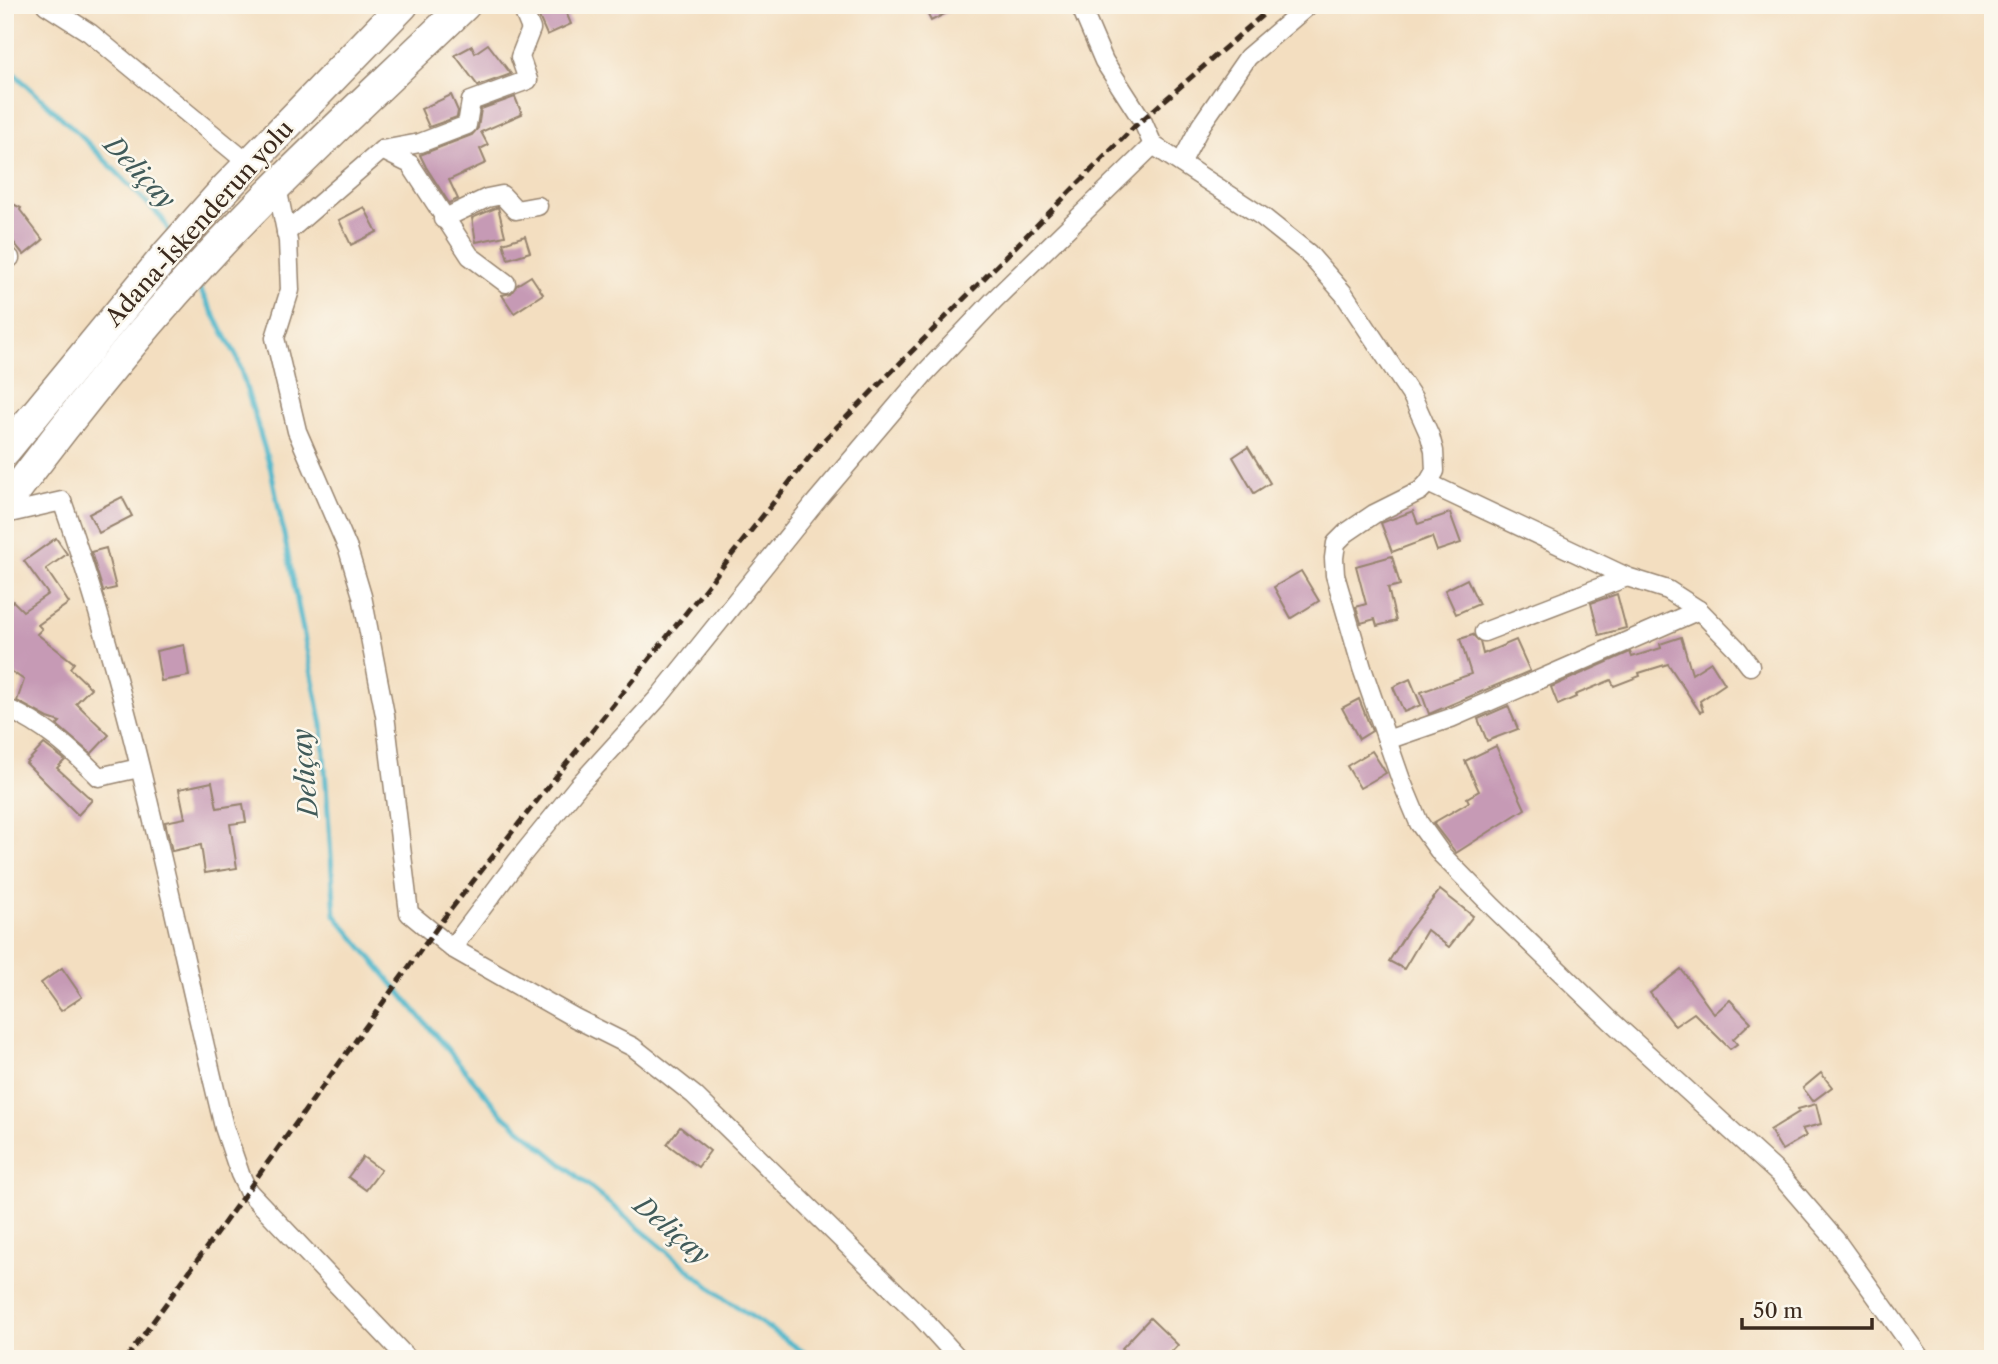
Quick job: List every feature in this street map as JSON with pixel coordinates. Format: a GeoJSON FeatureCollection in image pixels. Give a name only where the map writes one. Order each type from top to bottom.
{"type":"FeatureCollection","features":[{"type":"Feature","properties":{"kind":"highway","name":"Adana-İskenderun yolu"},"geometry":{"type":"LineString","coordinates":[[5,451],[113,317],[224,190],[403,5]]}},
{"type":"Feature","properties":{"kind":"highway","name":"Adana-İskenderun yolu"},"geometry":{"type":"LineString","coordinates":[[5,505],[136,340],[251,211],[465,5]]}},
{"type":"Feature","properties":{"kind":"street"},"geometry":{"type":"LineString","coordinates":[[46,5],[90,33],[249,164]]}},
{"type":"Feature","properties":{"kind":"street"},"geometry":{"type":"LineString","coordinates":[[286,233],[382,150],[420,143],[467,125],[471,101],[528,80],[520,57],[531,29],[521,5]]}},
{"type":"Feature","properties":{"kind":"street"},"geometry":{"type":"LineString","coordinates":[[1080,5],[1104,61],[1142,120],[1153,145],[1263,217],[1308,253],[1344,294],[1413,398],[1434,452],[1435,471],[1428,483],[1404,500],[1374,514],[1336,543],[1335,575],[1362,668],[1419,823],[1442,855],[1610,1020],[1779,1174],[1835,1239],[1922,1359]]}},
{"type":"Feature","properties":{"kind":"street"},"geometry":{"type":"LineString","coordinates":[[1181,163],[1201,125],[1248,57],[1309,5]]}},
{"type":"Feature","properties":{"kind":"street"},"geometry":{"type":"LineString","coordinates":[[452,948],[578,786],[658,698],[814,504],[925,373],[994,300],[1153,145]]}},
{"type":"Feature","properties":{"kind":"street"},"geometry":{"type":"LineString","coordinates":[[382,150],[410,164],[443,219],[470,256],[506,284]]}},
{"type":"Feature","properties":{"kind":"street"},"geometry":{"type":"LineString","coordinates":[[277,187],[286,233],[290,290],[275,338],[298,431],[348,549],[362,596],[385,715],[409,913],[452,948],[575,1018],[633,1047],[694,1095],[863,1259],[959,1359]]}},
{"type":"Feature","properties":{"kind":"street"},"geometry":{"type":"LineString","coordinates":[[443,219],[487,198],[502,195],[516,209],[538,206]]}},
{"type":"Feature","properties":{"kind":"street"},"geometry":{"type":"LineString","coordinates":[[1428,483],[1627,578],[1668,590],[1699,610],[1750,666]]}},
{"type":"Feature","properties":{"kind":"street"},"geometry":{"type":"LineString","coordinates":[[5,514],[62,501],[89,576],[139,768],[224,1128],[248,1191],[408,1359]]}},
{"type":"Feature","properties":{"kind":"street"},"geometry":{"type":"LineString","coordinates":[[1484,632],[1627,578]]}},
{"type":"Feature","properties":{"kind":"street"},"geometry":{"type":"LineString","coordinates":[[1387,740],[1451,718],[1699,610]]}},
{"type":"Feature","properties":{"kind":"street"},"geometry":{"type":"LineString","coordinates":[[8,709],[34,720],[71,749],[99,777],[139,768]]}},
{"type":"Feature","properties":{"kind":"building"},"geometry":{"type":"Polygon","coordinates":[[[547,5],[563,5],[571,24],[547,35],[536,10],[547,5]]]}},
{"type":"Feature","properties":{"kind":"building"},"geometry":{"type":"Polygon","coordinates":[[[923,5],[962,5],[931,21],[923,5]]]}},
{"type":"Feature","properties":{"kind":"building"},"geometry":{"type":"Polygon","coordinates":[[[488,44],[511,74],[478,86],[455,55],[472,46],[475,53],[488,44]]]}},
{"type":"Feature","properties":{"kind":"building"},"geometry":{"type":"Polygon","coordinates":[[[451,95],[458,111],[457,117],[429,127],[421,109],[451,95]]]}},
{"type":"Feature","properties":{"kind":"building"},"geometry":{"type":"Polygon","coordinates":[[[515,97],[522,114],[481,132],[488,145],[480,149],[486,163],[449,180],[458,199],[449,203],[420,155],[472,135],[478,128],[481,109],[515,97]]]}},
{"type":"Feature","properties":{"kind":"building"},"geometry":{"type":"Polygon","coordinates":[[[5,200],[21,208],[43,240],[24,255],[5,232],[5,200]]]}},
{"type":"Feature","properties":{"kind":"building"},"geometry":{"type":"Polygon","coordinates":[[[364,207],[377,232],[351,245],[339,220],[364,207]]]}},
{"type":"Feature","properties":{"kind":"building"},"geometry":{"type":"Polygon","coordinates":[[[498,207],[505,236],[476,242],[472,218],[498,207]]]}},
{"type":"Feature","properties":{"kind":"building"},"geometry":{"type":"Polygon","coordinates":[[[525,236],[530,252],[508,259],[503,243],[525,236]]]}},
{"type":"Feature","properties":{"kind":"building"},"geometry":{"type":"Polygon","coordinates":[[[531,276],[543,294],[514,313],[502,295],[511,293],[517,285],[531,276]]]}},
{"type":"Feature","properties":{"kind":"building"},"geometry":{"type":"Polygon","coordinates":[[[1248,447],[1270,483],[1254,493],[1233,457],[1248,447]]]}},
{"type":"Feature","properties":{"kind":"building"},"geometry":{"type":"Polygon","coordinates":[[[122,497],[132,516],[99,533],[89,514],[122,497]]]}},
{"type":"Feature","properties":{"kind":"building"},"geometry":{"type":"Polygon","coordinates":[[[1413,511],[1418,524],[1450,513],[1461,543],[1437,551],[1432,537],[1392,552],[1381,523],[1413,511]]]}},
{"type":"Feature","properties":{"kind":"building"},"geometry":{"type":"Polygon","coordinates":[[[56,538],[67,554],[46,569],[69,603],[38,625],[42,629],[37,634],[74,663],[70,668],[91,688],[76,703],[109,735],[91,754],[57,725],[60,722],[17,701],[24,680],[5,667],[5,608],[13,601],[23,611],[48,594],[24,561],[56,538]]]}},
{"type":"Feature","properties":{"kind":"building"},"geometry":{"type":"Polygon","coordinates":[[[106,548],[116,588],[103,591],[91,552],[106,548]]]}},
{"type":"Feature","properties":{"kind":"building"},"geometry":{"type":"Polygon","coordinates":[[[1392,556],[1400,585],[1388,588],[1396,621],[1377,626],[1375,619],[1361,623],[1356,607],[1366,604],[1356,566],[1392,556]]]}},
{"type":"Feature","properties":{"kind":"building"},"geometry":{"type":"Polygon","coordinates":[[[1301,571],[1319,601],[1291,618],[1274,587],[1301,571]]]}},
{"type":"Feature","properties":{"kind":"building"},"geometry":{"type":"Polygon","coordinates":[[[1467,579],[1479,604],[1456,614],[1445,590],[1467,579]]]}},
{"type":"Feature","properties":{"kind":"building"},"geometry":{"type":"Polygon","coordinates":[[[1617,594],[1626,628],[1599,635],[1591,603],[1617,594]]]}},
{"type":"Feature","properties":{"kind":"building"},"geometry":{"type":"Polygon","coordinates":[[[1473,635],[1480,642],[1483,654],[1516,640],[1530,671],[1429,714],[1421,692],[1471,674],[1460,639],[1473,635]]]}},
{"type":"Feature","properties":{"kind":"building"},"geometry":{"type":"Polygon","coordinates":[[[1681,637],[1692,674],[1711,662],[1725,684],[1700,701],[1703,711],[1700,712],[1668,664],[1639,673],[1640,676],[1614,686],[1611,680],[1558,705],[1551,687],[1630,652],[1632,657],[1661,648],[1660,644],[1681,637]]]}},
{"type":"Feature","properties":{"kind":"building"},"geometry":{"type":"Polygon","coordinates":[[[184,645],[189,676],[161,681],[156,651],[184,645]]]}},
{"type":"Feature","properties":{"kind":"building"},"geometry":{"type":"Polygon","coordinates":[[[1410,679],[1421,705],[1404,712],[1393,687],[1410,679]]]}},
{"type":"Feature","properties":{"kind":"building"},"geometry":{"type":"Polygon","coordinates":[[[1359,699],[1372,731],[1359,739],[1342,708],[1359,699]]]}},
{"type":"Feature","properties":{"kind":"building"},"geometry":{"type":"Polygon","coordinates":[[[1508,706],[1518,729],[1487,741],[1478,719],[1508,706]]]}},
{"type":"Feature","properties":{"kind":"building"},"geometry":{"type":"Polygon","coordinates":[[[44,744],[65,760],[57,768],[92,800],[78,815],[26,763],[44,744]]]}},
{"type":"Feature","properties":{"kind":"building"},"geometry":{"type":"Polygon","coordinates":[[[1496,746],[1525,809],[1456,853],[1433,823],[1469,802],[1467,798],[1479,791],[1465,761],[1496,746]]]}},
{"type":"Feature","properties":{"kind":"building"},"geometry":{"type":"Polygon","coordinates":[[[1372,751],[1386,773],[1360,788],[1347,766],[1372,751]]]}},
{"type":"Feature","properties":{"kind":"building"},"geometry":{"type":"Polygon","coordinates":[[[212,782],[217,808],[243,804],[246,822],[230,824],[237,868],[205,873],[201,845],[172,851],[165,822],[185,818],[179,789],[212,782]]]}},
{"type":"Feature","properties":{"kind":"building"},"geometry":{"type":"Polygon","coordinates":[[[1440,890],[1473,916],[1449,947],[1427,930],[1404,969],[1389,961],[1407,932],[1440,890]]]}},
{"type":"Feature","properties":{"kind":"building"},"geometry":{"type":"Polygon","coordinates":[[[62,968],[82,997],[61,1011],[41,983],[62,968]]]}},
{"type":"Feature","properties":{"kind":"building"},"geometry":{"type":"Polygon","coordinates":[[[1681,969],[1714,1014],[1730,1000],[1751,1022],[1733,1039],[1737,1044],[1730,1049],[1694,1013],[1675,1026],[1650,993],[1681,969]]]}},
{"type":"Feature","properties":{"kind":"building"},"geometry":{"type":"Polygon","coordinates":[[[1821,1073],[1832,1087],[1813,1101],[1803,1088],[1821,1073]]]}},
{"type":"Feature","properties":{"kind":"building"},"geometry":{"type":"Polygon","coordinates":[[[1816,1104],[1821,1124],[1802,1129],[1806,1136],[1782,1150],[1770,1130],[1799,1112],[1798,1109],[1816,1104]]]}},
{"type":"Feature","properties":{"kind":"building"},"geometry":{"type":"Polygon","coordinates":[[[680,1127],[710,1151],[698,1167],[667,1144],[680,1127]]]}},
{"type":"Feature","properties":{"kind":"building"},"geometry":{"type":"Polygon","coordinates":[[[363,1157],[381,1170],[366,1190],[348,1177],[363,1157]]]}},
{"type":"Feature","properties":{"kind":"building"},"geometry":{"type":"Polygon","coordinates":[[[1150,1318],[1178,1345],[1165,1359],[1133,1359],[1122,1348],[1150,1318]]]}},
{"type":"Feature","properties":{"kind":"waterway","name":"Deliçay"},"geometry":{"type":"LineString","coordinates":[[5,65],[77,132],[162,218],[171,235]]}},
{"type":"Feature","properties":{"kind":"waterway","name":"Deliçay"},"geometry":{"type":"LineString","coordinates":[[197,284],[237,357],[271,470],[322,725],[335,915],[501,1113],[717,1293],[814,1359]]}},
{"type":"Feature","properties":{"kind":"railway"},"geometry":{"type":"LineString","coordinates":[[126,1359],[444,918],[819,445],[1134,127],[1274,5]]}}]}
